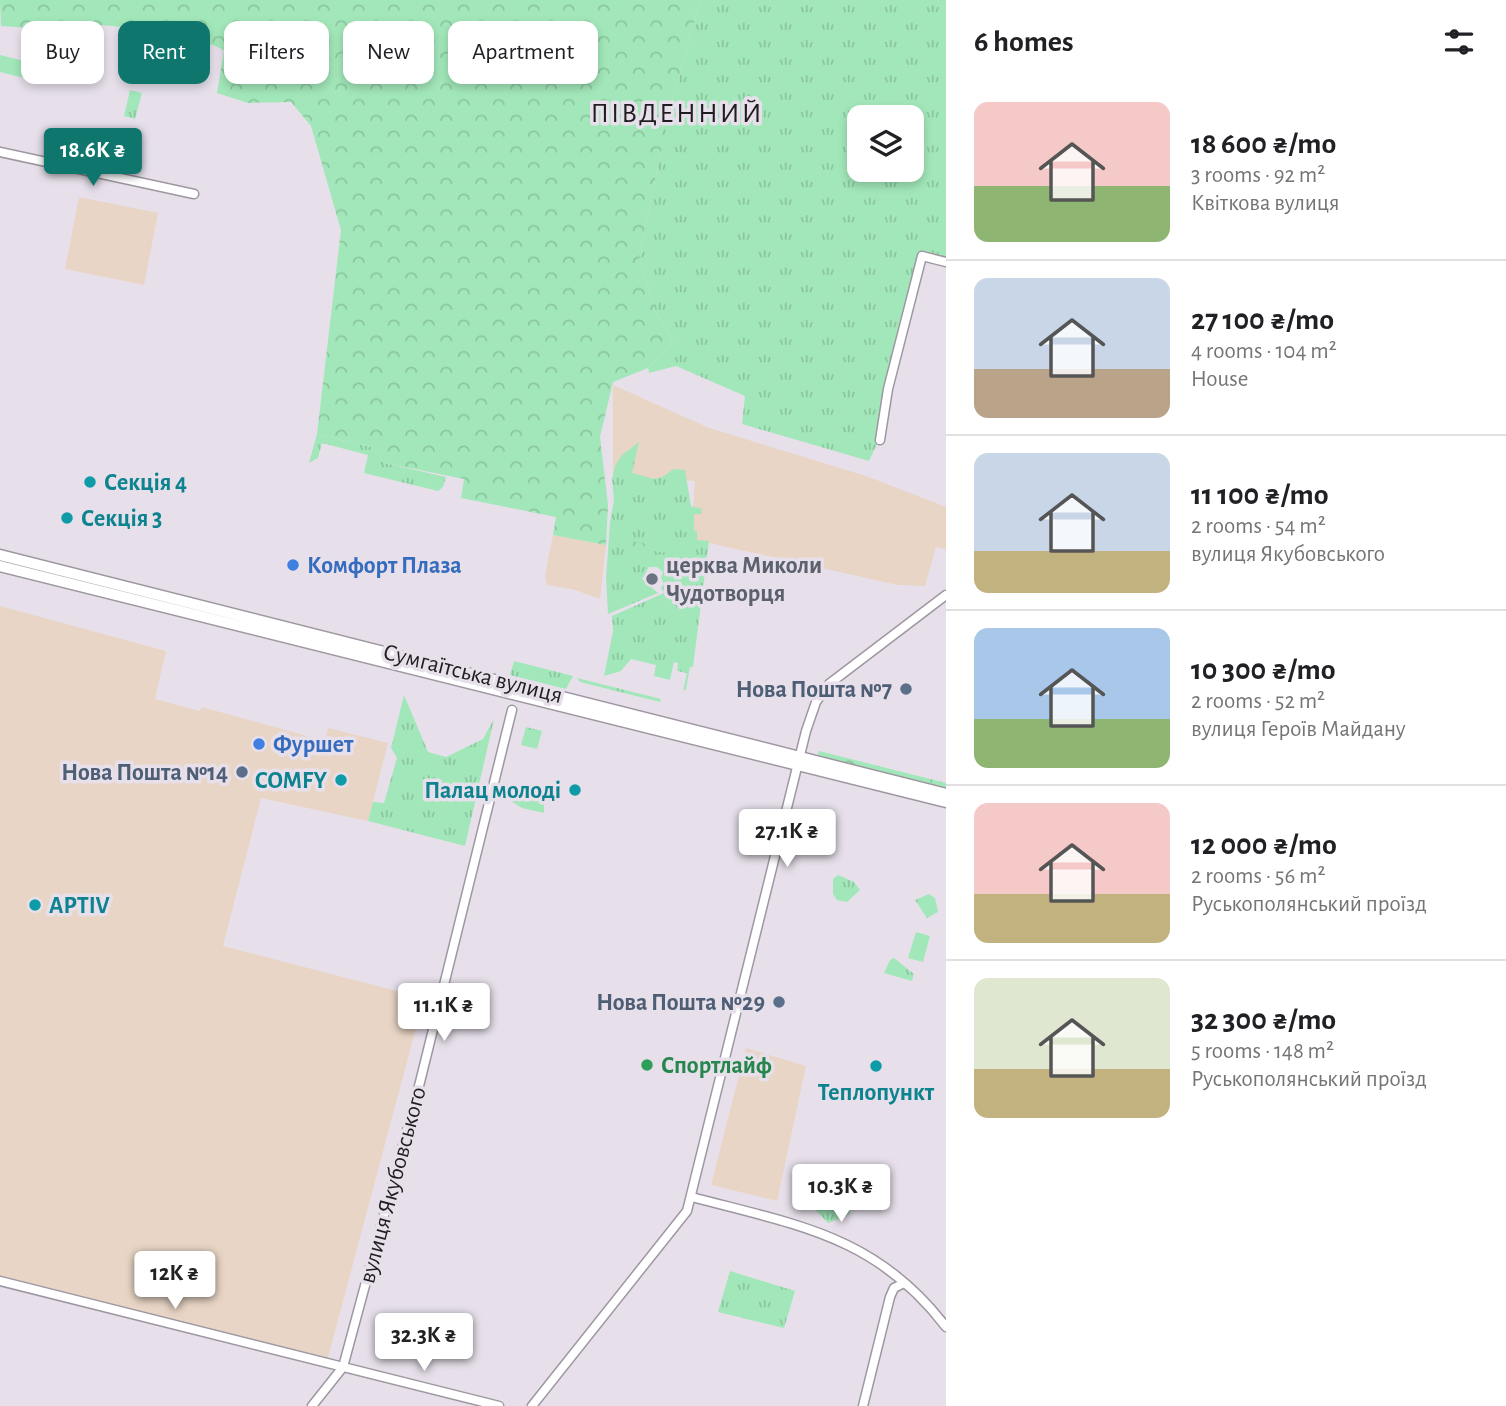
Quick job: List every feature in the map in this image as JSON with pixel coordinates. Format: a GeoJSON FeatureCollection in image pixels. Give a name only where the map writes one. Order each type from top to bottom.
{"type":"FeatureCollection","features":[{"type":"Feature","properties":{"kind":"main road","name":"Сумгаїтська вулиця"},"geometry":{"type":"LineString","coordinates":[[0,555],[102,586],[799,761],[946,794]]}},
{"type":"Feature","properties":{"kind":"main road","name":"Сумгаїтська вулиця"},"geometry":{"type":"LineString","coordinates":[[0,566],[102,586]]}},
{"type":"Feature","properties":{"kind":"main road","name":"Сумгаїтська вулиця"},"geometry":{"type":"LineString","coordinates":[[799,761],[946,802]]}},
{"type":"Feature","properties":{"kind":"street"},"geometry":{"type":"LineString","coordinates":[[0,152],[194,194]]}},
{"type":"Feature","properties":{"kind":"street"},"geometry":{"type":"LineString","coordinates":[[880,440],[888,389],[922,256],[946,262]]}},
{"type":"Feature","properties":{"kind":"street"},"geometry":{"type":"LineString","coordinates":[[532,1406],[684,1218],[692,1197],[812,710],[826,687],[946,595]]}},
{"type":"Feature","properties":{"kind":"street","name":"вулиця Якубовського"},"geometry":{"type":"LineString","coordinates":[[312,1406],[342,1367],[420,1082],[512,710]]}},
{"type":"Feature","properties":{"kind":"street"},"geometry":{"type":"LineString","coordinates":[[692,1197],[824,1233],[867,1253],[904,1283],[946,1327]]}},
{"type":"Feature","properties":{"kind":"street"},"geometry":{"type":"LineString","coordinates":[[0,1281],[499,1406]]}},
{"type":"Feature","properties":{"kind":"street"},"geometry":{"type":"LineString","coordinates":[[863,1406],[890,1297],[894,1288],[904,1283]]}},
{"type":"Feature","properties":{"kind":"shaded area"},"geometry":{"type":"Polygon","coordinates":[[[79,197],[158,213],[144,285],[65,269],[79,197]]]}},
{"type":"Feature","properties":{"kind":"shaded area"},"geometry":{"type":"Polygon","coordinates":[[[613,385],[709,428],[866,476],[946,507],[946,549],[936,547],[925,586],[898,585],[691,539],[695,481],[613,477],[613,385]]]}},
{"type":"Feature","properties":{"kind":"shaded area"},"geometry":{"type":"Polygon","coordinates":[[[553,535],[606,545],[600,599],[572,589],[547,585],[545,575],[553,535]]]}},
{"type":"Feature","properties":{"kind":"shaded area"},"geometry":{"type":"Polygon","coordinates":[[[0,606],[166,651],[155,699],[200,711],[202,707],[325,741],[328,728],[388,743],[368,821],[261,798],[223,946],[424,998],[326,1365],[0,1277],[0,606]]]}},
{"type":"Feature","properties":{"kind":"shaded area"},"geometry":{"type":"Polygon","coordinates":[[[746,1048],[806,1066],[777,1201],[711,1185],[746,1048]]]}},
{"type":"Feature","properties":{"kind":"green space"},"geometry":{"type":"Polygon","coordinates":[[[0,0],[700,0],[674,94],[662,118],[662,147],[639,256],[656,312],[673,342],[648,368],[613,382],[600,437],[608,505],[606,545],[553,535],[556,517],[461,498],[464,479],[385,463],[371,447],[317,434],[341,230],[311,126],[291,102],[248,103],[217,93],[224,51],[210,44],[210,21],[118,21],[118,27],[104,26],[104,21],[21,21],[21,28],[1,26],[0,0]]]}},
{"type":"Feature","properties":{"kind":"green space"},"geometry":{"type":"Polygon","coordinates":[[[700,0],[946,0],[946,262],[922,256],[878,442],[869,461],[742,424],[745,396],[676,366],[649,373],[648,368],[673,342],[656,312],[639,256],[662,147],[662,118],[674,94],[700,0]]]}},
{"type":"Feature","properties":{"kind":"green space"},"geometry":{"type":"Polygon","coordinates":[[[0,55],[21,60],[21,77],[0,72],[0,55]]]}},
{"type":"Feature","properties":{"kind":"green space"},"geometry":{"type":"Polygon","coordinates":[[[130,90],[142,93],[135,119],[124,116],[130,90]]]}},
{"type":"Feature","properties":{"kind":"green space"},"geometry":{"type":"Polygon","coordinates":[[[317,434],[371,447],[385,463],[446,477],[443,487],[438,491],[364,473],[368,455],[322,443],[318,458],[309,463],[317,434]]]}},
{"type":"Feature","properties":{"kind":"green space"},"geometry":{"type":"Polygon","coordinates":[[[639,442],[632,473],[658,478],[673,469],[685,470],[691,506],[702,509],[701,514],[694,514],[697,540],[709,541],[693,667],[690,667],[686,689],[683,691],[687,673],[677,671],[678,663],[674,662],[670,680],[654,676],[656,665],[631,659],[621,671],[604,676],[613,631],[612,616],[664,593],[661,587],[664,584],[661,577],[663,572],[657,567],[649,567],[642,579],[658,593],[608,614],[606,578],[614,500],[612,479],[615,466],[622,455],[639,442]]]}},
{"type":"Feature","properties":{"kind":"green space"},"geometry":{"type":"Polygon","coordinates":[[[632,541],[675,549],[675,554],[631,548],[628,554],[626,553],[632,541]]]}},
{"type":"Feature","properties":{"kind":"green space"},"geometry":{"type":"Polygon","coordinates":[[[514,661],[573,676],[566,689],[510,675],[514,661]]]}},
{"type":"Feature","properties":{"kind":"green space"},"geometry":{"type":"Polygon","coordinates":[[[577,678],[661,699],[660,702],[580,682],[577,678]]]}},
{"type":"Feature","properties":{"kind":"green space"},"geometry":{"type":"Polygon","coordinates":[[[404,695],[428,752],[446,757],[483,739],[494,719],[465,846],[368,821],[373,802],[384,803],[397,758],[391,748],[404,695]]]}},
{"type":"Feature","properties":{"kind":"green space"},"geometry":{"type":"Polygon","coordinates":[[[526,727],[542,731],[537,749],[521,745],[526,727]]]}},
{"type":"Feature","properties":{"kind":"green space"},"geometry":{"type":"Polygon","coordinates":[[[819,751],[946,783],[946,790],[817,758],[819,751]]]}},
{"type":"Feature","properties":{"kind":"green space"},"geometry":{"type":"Polygon","coordinates":[[[496,788],[544,801],[544,813],[522,808],[495,791],[496,788]]]}},
{"type":"Feature","properties":{"kind":"green space"},"geometry":{"type":"Polygon","coordinates":[[[838,875],[854,882],[860,890],[847,902],[837,900],[833,894],[833,879],[838,875]]]}},
{"type":"Feature","properties":{"kind":"green space"},"geometry":{"type":"Polygon","coordinates":[[[929,894],[935,898],[938,912],[927,918],[915,900],[929,894]]]}},
{"type":"Feature","properties":{"kind":"green space"},"geometry":{"type":"Polygon","coordinates":[[[916,932],[930,936],[923,962],[908,958],[916,932]]]}},
{"type":"Feature","properties":{"kind":"green space"},"geometry":{"type":"Polygon","coordinates":[[[894,958],[914,974],[912,981],[884,973],[890,960],[894,958]]]}},
{"type":"Feature","properties":{"kind":"green space"},"geometry":{"type":"Polygon","coordinates":[[[823,1168],[833,1180],[811,1198],[802,1186],[823,1168]]]}},
{"type":"Feature","properties":{"kind":"green space"},"geometry":{"type":"Polygon","coordinates":[[[828,1184],[846,1199],[850,1214],[828,1223],[811,1205],[828,1184]]]}},
{"type":"Feature","properties":{"kind":"green space"},"geometry":{"type":"Polygon","coordinates":[[[730,1271],[795,1291],[784,1328],[718,1312],[730,1271]]]}},
{"type":"Feature","properties":{"kind":"place","name":"Секція 4"},"geometry":{"type":"Point","coordinates":[90,482]}},
{"type":"Feature","properties":{"kind":"place","name":"Секція 3"},"geometry":{"type":"Point","coordinates":[67,518]}},
{"type":"Feature","properties":{"kind":"place","name":"Комфорт Плаза"},"geometry":{"type":"Point","coordinates":[293,565]}},
{"type":"Feature","properties":{"kind":"place","name":"церква Миколи Чудотворця"},"geometry":{"type":"Point","coordinates":[652,579]}},
{"type":"Feature","properties":{"kind":"place","name":"Нова Пошта №7"},"geometry":{"type":"Point","coordinates":[906,689]}},
{"type":"Feature","properties":{"kind":"place","name":"Фуршет"},"geometry":{"type":"Point","coordinates":[259,744]}},
{"type":"Feature","properties":{"kind":"place","name":"Нова Пошта №14"},"geometry":{"type":"Point","coordinates":[242,772]}},
{"type":"Feature","properties":{"kind":"place","name":"COMFY"},"geometry":{"type":"Point","coordinates":[341,780]}},
{"type":"Feature","properties":{"kind":"place","name":"Палац молоді"},"geometry":{"type":"Point","coordinates":[575,790]}},
{"type":"Feature","properties":{"kind":"place","name":"APTIV"},"geometry":{"type":"Point","coordinates":[35,905]}},
{"type":"Feature","properties":{"kind":"place","name":"Нова Пошта №29"},"geometry":{"type":"Point","coordinates":[779,1002]}},
{"type":"Feature","properties":{"kind":"place","name":"Спортлайф"},"geometry":{"type":"Point","coordinates":[647,1065]}},
{"type":"Feature","properties":{"kind":"place","name":"Теплопункт"},"geometry":{"type":"Point","coordinates":[876,1066]}},
{"type":"Feature","properties":{"kind":"district","name":"ПІВДЕННИЙ"},"geometry":{"type":"Point","coordinates":[677,112]}}]}
